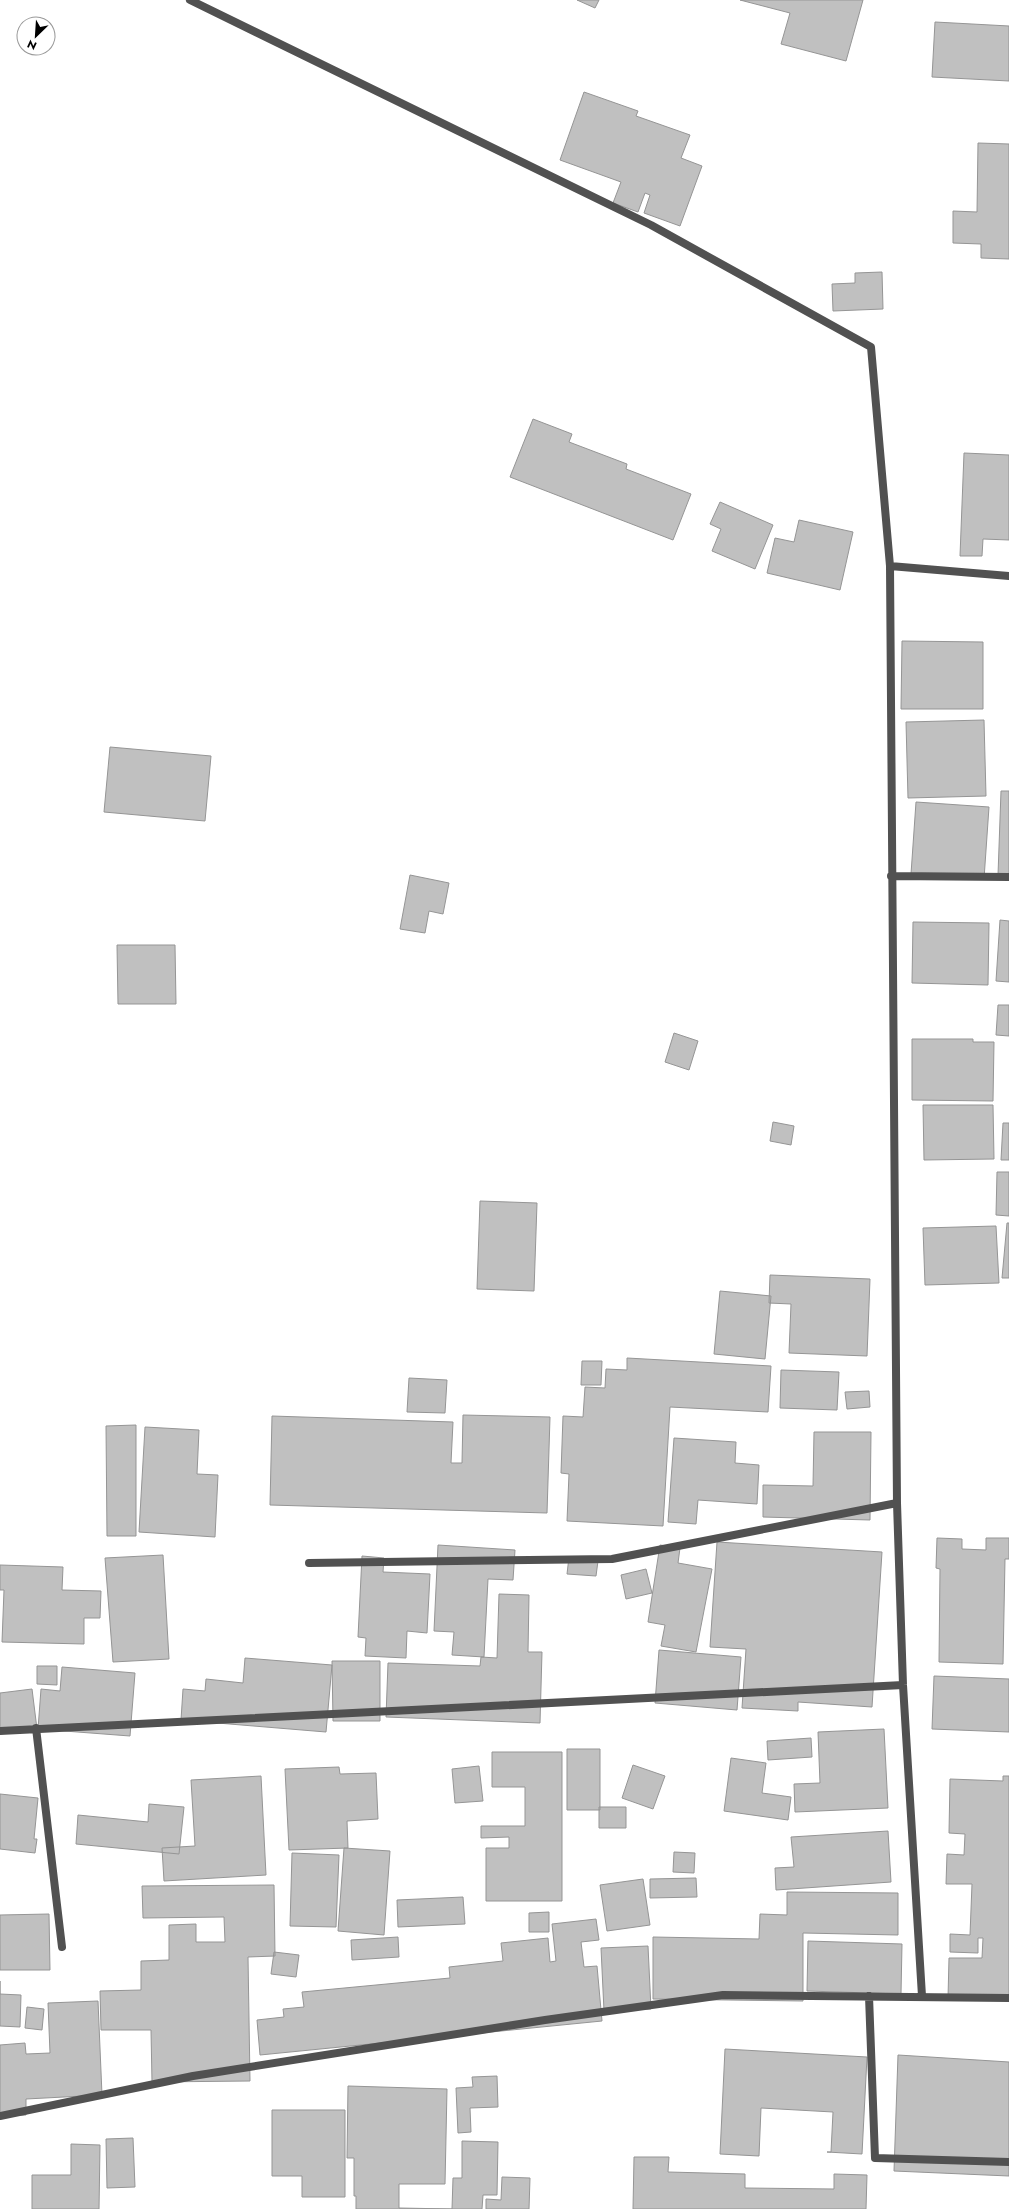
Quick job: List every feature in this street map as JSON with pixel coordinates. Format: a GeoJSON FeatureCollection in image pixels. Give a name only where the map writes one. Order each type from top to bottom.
{"type":"FeatureCollection","features":[{"type":"Feature","properties":{"kind":"street"},"geometry":{"type":"LineString","coordinates":[[190,0],[651,225],[872,347],[890,566],[891,876],[897,1503],[903,1685],[922,1996]]}},
{"type":"Feature","properties":{"kind":"street"},"geometry":{"type":"LineString","coordinates":[[890,566],[1009,576]]}},
{"type":"Feature","properties":{"kind":"street"},"geometry":{"type":"LineString","coordinates":[[891,876],[1009,877]]}},
{"type":"Feature","properties":{"kind":"street"},"geometry":{"type":"LineString","coordinates":[[309,1563],[612,1559],[897,1503]]}},
{"type":"Feature","properties":{"kind":"street"},"geometry":{"type":"LineString","coordinates":[[0,1731],[903,1685]]}},
{"type":"Feature","properties":{"kind":"street"},"geometry":{"type":"LineString","coordinates":[[36,1728],[62,1947]]}},
{"type":"Feature","properties":{"kind":"street"},"geometry":{"type":"LineString","coordinates":[[0,2116],[193,2076],[545,2020],[723,1995],[1009,1998]]}},
{"type":"Feature","properties":{"kind":"street"},"geometry":{"type":"LineString","coordinates":[[869,1996],[875,2158],[1009,2162]]}},
{"type":"Feature","properties":{"kind":"building"},"geometry":{"type":"Polygon","coordinates":[[[577,0],[599,0],[595,8],[577,0]]]}},
{"type":"Feature","properties":{"kind":"building"},"geometry":{"type":"Polygon","coordinates":[[[740,0],[863,0],[846,61],[781,44],[790,13],[740,0]]]}},
{"type":"Feature","properties":{"kind":"building"},"geometry":{"type":"Polygon","coordinates":[[[935,22],[1009,26],[1009,81],[932,77],[935,22]]]}},
{"type":"Feature","properties":{"kind":"building"},"geometry":{"type":"Polygon","coordinates":[[[584,92],[638,111],[636,116],[690,135],[681,158],[702,166],[680,226],[644,213],[650,195],[645,193],[638,212],[613,203],[621,182],[560,160],[584,92]]]}},
{"type":"Feature","properties":{"kind":"building"},"geometry":{"type":"Polygon","coordinates":[[[978,143],[1009,144],[1009,259],[981,258],[981,244],[953,243],[953,211],[977,212],[978,143]]]}},
{"type":"Feature","properties":{"kind":"building"},"geometry":{"type":"Polygon","coordinates":[[[882,272],[883,309],[833,311],[832,284],[855,283],[855,273],[882,272]]]}},
{"type":"Feature","properties":{"kind":"building"},"geometry":{"type":"Polygon","coordinates":[[[533,419],[572,434],[569,442],[627,464],[626,469],[691,494],[673,540],[510,477],[533,419]]]}},
{"type":"Feature","properties":{"kind":"building"},"geometry":{"type":"Polygon","coordinates":[[[964,453],[1009,455],[1009,540],[983,539],[982,556],[960,556],[964,453]]]}},
{"type":"Feature","properties":{"kind":"building"},"geometry":{"type":"Polygon","coordinates":[[[720,502],[773,525],[755,569],[712,551],[721,529],[710,524],[720,502]]]}},
{"type":"Feature","properties":{"kind":"building"},"geometry":{"type":"Polygon","coordinates":[[[799,520],[853,532],[840,590],[767,573],[775,538],[794,542],[799,520]]]}},
{"type":"Feature","properties":{"kind":"building"},"geometry":{"type":"Polygon","coordinates":[[[902,641],[983,642],[983,709],[901,709],[902,641]]]}},
{"type":"Feature","properties":{"kind":"building"},"geometry":{"type":"Polygon","coordinates":[[[984,720],[986,796],[908,798],[906,722],[984,720]]]}},
{"type":"Feature","properties":{"kind":"building"},"geometry":{"type":"Polygon","coordinates":[[[110,747],[211,756],[205,821],[104,812],[110,747]]]}},
{"type":"Feature","properties":{"kind":"building"},"geometry":{"type":"Polygon","coordinates":[[[1001,791],[1009,791],[1009,876],[998,875],[1001,791]]]}},
{"type":"Feature","properties":{"kind":"building"},"geometry":{"type":"Polygon","coordinates":[[[916,802],[989,807],[984,879],[911,874],[916,802]]]}},
{"type":"Feature","properties":{"kind":"building"},"geometry":{"type":"Polygon","coordinates":[[[410,875],[449,883],[443,914],[429,911],[425,933],[400,929],[410,875]]]}},
{"type":"Feature","properties":{"kind":"building"},"geometry":{"type":"Polygon","coordinates":[[[1000,920],[1009,921],[1009,982],[996,981],[1000,920]]]}},
{"type":"Feature","properties":{"kind":"building"},"geometry":{"type":"Polygon","coordinates":[[[913,922],[989,923],[988,985],[912,983],[913,922]]]}},
{"type":"Feature","properties":{"kind":"building"},"geometry":{"type":"Polygon","coordinates":[[[117,945],[175,945],[176,1004],[118,1004],[117,945]]]}},
{"type":"Feature","properties":{"kind":"building"},"geometry":{"type":"Polygon","coordinates":[[[998,1005],[1009,1005],[1009,1036],[996,1035],[998,1005]]]}},
{"type":"Feature","properties":{"kind":"building"},"geometry":{"type":"Polygon","coordinates":[[[674,1033],[698,1041],[689,1070],[665,1062],[674,1033]]]}},
{"type":"Feature","properties":{"kind":"building"},"geometry":{"type":"Polygon","coordinates":[[[912,1039],[973,1039],[973,1042],[994,1042],[993,1101],[912,1100],[912,1039]]]}},
{"type":"Feature","properties":{"kind":"building"},"geometry":{"type":"Polygon","coordinates":[[[923,1105],[993,1105],[994,1159],[924,1160],[923,1105]]]}},
{"type":"Feature","properties":{"kind":"building"},"geometry":{"type":"Polygon","coordinates":[[[773,1122],[794,1126],[791,1145],[770,1141],[773,1122]]]}},
{"type":"Feature","properties":{"kind":"building"},"geometry":{"type":"Polygon","coordinates":[[[1003,1123],[1009,1123],[1009,1160],[1001,1160],[1003,1123]]]}},
{"type":"Feature","properties":{"kind":"building"},"geometry":{"type":"Polygon","coordinates":[[[997,1172],[1009,1172],[1009,1216],[996,1215],[997,1172]]]}},
{"type":"Feature","properties":{"kind":"building"},"geometry":{"type":"Polygon","coordinates":[[[480,1201],[537,1203],[534,1291],[477,1289],[480,1201]]]}},
{"type":"Feature","properties":{"kind":"building"},"geometry":{"type":"Polygon","coordinates":[[[1007,1223],[1009,1223],[1009,1278],[1002,1278],[1007,1223]]]}},
{"type":"Feature","properties":{"kind":"building"},"geometry":{"type":"Polygon","coordinates":[[[996,1226],[999,1283],[925,1285],[923,1228],[996,1226]]]}},
{"type":"Feature","properties":{"kind":"building"},"geometry":{"type":"Polygon","coordinates":[[[770,1275],[870,1279],[867,1356],[789,1353],[791,1304],[769,1303],[770,1275]]]}},
{"type":"Feature","properties":{"kind":"building"},"geometry":{"type":"Polygon","coordinates":[[[720,1291],[771,1296],[765,1359],[714,1354],[720,1291]]]}},
{"type":"Feature","properties":{"kind":"building"},"geometry":{"type":"Polygon","coordinates":[[[627,1358],[771,1366],[768,1412],[670,1407],[663,1526],[567,1521],[569,1474],[561,1473],[563,1416],[583,1417],[585,1387],[605,1388],[606,1369],[627,1370],[627,1358]]]}},
{"type":"Feature","properties":{"kind":"building"},"geometry":{"type":"Polygon","coordinates":[[[582,1361],[602,1361],[601,1385],[581,1385],[582,1361]]]}},
{"type":"Feature","properties":{"kind":"building"},"geometry":{"type":"Polygon","coordinates":[[[781,1370],[839,1372],[837,1410],[780,1408],[781,1370]]]}},
{"type":"Feature","properties":{"kind":"building"},"geometry":{"type":"Polygon","coordinates":[[[409,1378],[447,1380],[445,1413],[407,1412],[409,1378]]]}},
{"type":"Feature","properties":{"kind":"building"},"geometry":{"type":"Polygon","coordinates":[[[869,1391],[870,1407],[847,1409],[845,1392],[869,1391]]]}},
{"type":"Feature","properties":{"kind":"building"},"geometry":{"type":"Polygon","coordinates":[[[463,1415],[550,1417],[547,1513],[270,1505],[272,1416],[453,1422],[451,1463],[462,1463],[463,1415]]]}},
{"type":"Feature","properties":{"kind":"building"},"geometry":{"type":"Polygon","coordinates":[[[136,1425],[136,1536],[107,1536],[106,1426],[136,1425]]]}},
{"type":"Feature","properties":{"kind":"building"},"geometry":{"type":"Polygon","coordinates":[[[145,1427],[199,1430],[197,1474],[218,1475],[215,1537],[139,1532],[145,1427]]]}},
{"type":"Feature","properties":{"kind":"building"},"geometry":{"type":"Polygon","coordinates":[[[814,1432],[871,1432],[870,1520],[763,1517],[763,1485],[813,1486],[814,1432]]]}},
{"type":"Feature","properties":{"kind":"building"},"geometry":{"type":"Polygon","coordinates":[[[674,1438],[736,1442],[735,1463],[759,1465],[757,1504],[698,1500],[696,1524],[668,1522],[674,1438]]]}},
{"type":"Feature","properties":{"kind":"building"},"geometry":{"type":"Polygon","coordinates":[[[937,1538],[962,1539],[962,1549],[986,1550],[986,1538],[1009,1538],[1009,1559],[1005,1559],[1003,1664],[939,1662],[940,1569],[936,1568],[937,1538]]]}},
{"type":"Feature","properties":{"kind":"building"},"geometry":{"type":"Polygon","coordinates":[[[717,1542],[882,1552],[872,1707],[798,1702],[798,1711],[742,1708],[746,1649],[710,1647],[717,1542]]]}},
{"type":"Feature","properties":{"kind":"building"},"geometry":{"type":"Polygon","coordinates":[[[438,1545],[515,1550],[513,1580],[488,1579],[484,1657],[452,1655],[454,1632],[434,1631],[438,1545]]]}},
{"type":"Feature","properties":{"kind":"building"},"geometry":{"type":"Polygon","coordinates":[[[660,1545],[680,1548],[678,1563],[712,1569],[696,1652],[661,1646],[665,1625],[648,1622],[660,1545]]]}},
{"type":"Feature","properties":{"kind":"building"},"geometry":{"type":"Polygon","coordinates":[[[163,1555],[169,1659],[113,1662],[105,1558],[163,1555]]]}},
{"type":"Feature","properties":{"kind":"building"},"geometry":{"type":"Polygon","coordinates":[[[362,1556],[384,1558],[383,1572],[430,1574],[427,1633],[407,1631],[406,1658],[365,1656],[366,1638],[358,1637],[362,1556]]]}},
{"type":"Feature","properties":{"kind":"building"},"geometry":{"type":"Polygon","coordinates":[[[569,1557],[598,1561],[596,1576],[567,1574],[569,1557]]]}},
{"type":"Feature","properties":{"kind":"building"},"geometry":{"type":"Polygon","coordinates":[[[0,1565],[63,1567],[62,1590],[101,1591],[100,1618],[84,1618],[84,1644],[2,1642],[4,1590],[0,1590],[0,1565]]]}},
{"type":"Feature","properties":{"kind":"building"},"geometry":{"type":"Polygon","coordinates":[[[646,1569],[652,1593],[626,1599],[621,1575],[646,1569]]]}},
{"type":"Feature","properties":{"kind":"building"},"geometry":{"type":"Polygon","coordinates":[[[499,1594],[529,1595],[528,1652],[542,1652],[540,1723],[386,1717],[388,1663],[480,1666],[481,1657],[497,1658],[499,1594]]]}},
{"type":"Feature","properties":{"kind":"building"},"geometry":{"type":"Polygon","coordinates":[[[659,1650],[741,1657],[737,1710],[655,1703],[659,1650]]]}},
{"type":"Feature","properties":{"kind":"building"},"geometry":{"type":"Polygon","coordinates":[[[245,1658],[332,1665],[326,1732],[181,1720],[183,1689],[205,1691],[206,1679],[243,1683],[245,1658]]]}},
{"type":"Feature","properties":{"kind":"building"},"geometry":{"type":"Polygon","coordinates":[[[332,1661],[380,1661],[380,1721],[333,1721],[332,1661]]]}},
{"type":"Feature","properties":{"kind":"building"},"geometry":{"type":"Polygon","coordinates":[[[37,1666],[57,1666],[57,1685],[37,1684],[37,1666]]]}},
{"type":"Feature","properties":{"kind":"building"},"geometry":{"type":"Polygon","coordinates":[[[62,1667],[135,1673],[130,1736],[38,1729],[41,1689],[60,1691],[62,1667]]]}},
{"type":"Feature","properties":{"kind":"building"},"geometry":{"type":"Polygon","coordinates":[[[934,1676],[1009,1679],[1009,1732],[932,1729],[934,1676]]]}},
{"type":"Feature","properties":{"kind":"building"},"geometry":{"type":"Polygon","coordinates":[[[32,1689],[37,1729],[0,1734],[0,1693],[32,1689]]]}},
{"type":"Feature","properties":{"kind":"building"},"geometry":{"type":"Polygon","coordinates":[[[884,1729],[888,1808],[795,1812],[794,1784],[820,1783],[818,1732],[884,1729]]]}},
{"type":"Feature","properties":{"kind":"building"},"geometry":{"type":"Polygon","coordinates":[[[811,1738],[812,1757],[768,1760],[767,1741],[811,1738]]]}},
{"type":"Feature","properties":{"kind":"building"},"geometry":{"type":"Polygon","coordinates":[[[567,1749],[600,1749],[600,1810],[567,1810],[567,1749]]]}},
{"type":"Feature","properties":{"kind":"building"},"geometry":{"type":"Polygon","coordinates":[[[492,1752],[562,1752],[562,1901],[486,1901],[486,1848],[509,1848],[509,1837],[481,1838],[481,1826],[525,1826],[525,1787],[492,1787],[492,1752]]]}},
{"type":"Feature","properties":{"kind":"building"},"geometry":{"type":"Polygon","coordinates":[[[731,1758],[766,1763],[762,1793],[791,1797],[788,1820],[724,1811],[731,1758]]]}},
{"type":"Feature","properties":{"kind":"building"},"geometry":{"type":"Polygon","coordinates":[[[633,1765],[665,1776],[653,1809],[622,1798],[633,1765]]]}},
{"type":"Feature","properties":{"kind":"building"},"geometry":{"type":"Polygon","coordinates":[[[479,1766],[483,1801],[455,1803],[452,1769],[479,1766]]]}},
{"type":"Feature","properties":{"kind":"building"},"geometry":{"type":"Polygon","coordinates":[[[339,1767],[340,1774],[376,1773],[378,1819],[347,1821],[348,1848],[289,1850],[285,1769],[339,1767]]]}},
{"type":"Feature","properties":{"kind":"building"},"geometry":{"type":"Polygon","coordinates":[[[261,1776],[266,1875],[164,1881],[162,1848],[195,1846],[191,1780],[261,1776]]]}},
{"type":"Feature","properties":{"kind":"building"},"geometry":{"type":"Polygon","coordinates":[[[1003,1776],[1009,1776],[1009,2000],[948,1998],[949,1958],[982,1958],[983,1938],[978,1938],[978,1953],[950,1952],[950,1934],[970,1935],[972,1884],[946,1884],[947,1854],[964,1855],[965,1834],[949,1833],[950,1779],[1003,1781],[1003,1776]]]}},
{"type":"Feature","properties":{"kind":"building"},"geometry":{"type":"Polygon","coordinates":[[[0,1794],[38,1798],[34,1839],[37,1839],[35,1853],[0,1849],[0,1794]]]}},
{"type":"Feature","properties":{"kind":"building"},"geometry":{"type":"Polygon","coordinates":[[[149,1804],[184,1807],[179,1854],[76,1844],[78,1815],[148,1822],[149,1804]]]}},
{"type":"Feature","properties":{"kind":"building"},"geometry":{"type":"Polygon","coordinates":[[[599,1807],[626,1807],[626,1828],[599,1828],[599,1807]]]}},
{"type":"Feature","properties":{"kind":"building"},"geometry":{"type":"Polygon","coordinates":[[[888,1831],[891,1882],[776,1890],[775,1868],[794,1867],[791,1837],[888,1831]]]}},
{"type":"Feature","properties":{"kind":"building"},"geometry":{"type":"Polygon","coordinates":[[[344,1848],[390,1851],[384,1935],[338,1931],[344,1848]]]}},
{"type":"Feature","properties":{"kind":"building"},"geometry":{"type":"Polygon","coordinates":[[[674,1852],[695,1853],[694,1873],[673,1872],[674,1852]]]}},
{"type":"Feature","properties":{"kind":"building"},"geometry":{"type":"Polygon","coordinates":[[[292,1853],[339,1855],[336,1927],[290,1926],[292,1853]]]}},
{"type":"Feature","properties":{"kind":"building"},"geometry":{"type":"Polygon","coordinates":[[[696,1878],[697,1897],[650,1898],[650,1879],[696,1878]]]}},
{"type":"Feature","properties":{"kind":"building"},"geometry":{"type":"Polygon","coordinates":[[[643,1879],[650,1925],[607,1931],[600,1885],[643,1879]]]}},
{"type":"Feature","properties":{"kind":"building"},"geometry":{"type":"Polygon","coordinates":[[[274,1885],[275,1956],[248,1957],[250,2081],[152,2082],[151,2030],[101,2030],[100,1991],[141,1990],[141,1961],[169,1960],[169,1925],[196,1924],[196,1942],[225,1942],[224,1917],[143,1918],[142,1886],[274,1885]]]}},
{"type":"Feature","properties":{"kind":"building"},"geometry":{"type":"Polygon","coordinates":[[[787,1892],[898,1893],[898,1935],[803,1933],[803,2001],[653,1999],[653,1937],[759,1939],[760,1914],[787,1915],[787,1892]]]}},
{"type":"Feature","properties":{"kind":"building"},"geometry":{"type":"Polygon","coordinates":[[[463,1897],[465,1924],[398,1927],[397,1900],[463,1897]]]}},
{"type":"Feature","properties":{"kind":"building"},"geometry":{"type":"Polygon","coordinates":[[[549,1912],[549,1932],[529,1932],[529,1913],[549,1912]]]}},
{"type":"Feature","properties":{"kind":"building"},"geometry":{"type":"Polygon","coordinates":[[[49,1914],[50,1970],[0,1970],[0,1915],[49,1914]]]}},
{"type":"Feature","properties":{"kind":"building"},"geometry":{"type":"Polygon","coordinates":[[[596,1919],[599,1940],[581,1942],[584,1967],[597,1966],[602,2021],[260,2055],[257,2020],[284,2017],[283,2009],[304,2007],[302,1992],[450,1978],[449,1967],[503,1961],[501,1943],[548,1938],[550,1962],[556,1961],[552,1924],[596,1919]]]}},
{"type":"Feature","properties":{"kind":"building"},"geometry":{"type":"Polygon","coordinates":[[[398,1937],[399,1957],[352,1960],[351,1940],[398,1937]]]}},
{"type":"Feature","properties":{"kind":"building"},"geometry":{"type":"Polygon","coordinates":[[[808,1941],[902,1944],[901,1994],[807,1991],[808,1941]]]}},
{"type":"Feature","properties":{"kind":"building"},"geometry":{"type":"Polygon","coordinates":[[[648,1946],[651,2009],[604,2011],[601,1948],[648,1946]]]}},
{"type":"Feature","properties":{"kind":"building"},"geometry":{"type":"Polygon","coordinates":[[[274,1952],[299,1955],[296,1977],[271,1974],[274,1952]]]}},
{"type":"Feature","properties":{"kind":"building"},"geometry":{"type":"Polygon","coordinates":[[[0,1994],[21,1995],[20,2027],[0,2026],[0,1994]]]}},
{"type":"Feature","properties":{"kind":"building"},"geometry":{"type":"Polygon","coordinates":[[[98,2001],[102,2095],[26,2099],[26,2115],[0,2116],[0,2045],[25,2043],[26,2054],[50,2053],[48,2003],[98,2001]]]}},
{"type":"Feature","properties":{"kind":"building"},"geometry":{"type":"Polygon","coordinates":[[[27,2007],[44,2009],[42,2030],[25,2028],[27,2007]]]}},
{"type":"Feature","properties":{"kind":"building"},"geometry":{"type":"Polygon","coordinates":[[[725,2049],[867,2057],[862,2154],[827,2152],[831,2152],[833,2112],[761,2108],[759,2156],[720,2154],[725,2049]]]}},
{"type":"Feature","properties":{"kind":"building"},"geometry":{"type":"Polygon","coordinates":[[[898,2055],[1009,2062],[1009,2176],[894,2171],[898,2055]]]}},
{"type":"Feature","properties":{"kind":"building"},"geometry":{"type":"Polygon","coordinates":[[[497,2076],[498,2107],[470,2108],[471,2132],[458,2133],[456,2088],[473,2087],[472,2077],[497,2076]]]}},
{"type":"Feature","properties":{"kind":"building"},"geometry":{"type":"Polygon","coordinates":[[[348,2086],[447,2089],[445,2184],[399,2184],[399,2208],[452,2209],[356,2209],[356,2196],[354,2196],[354,2158],[347,2158],[348,2086]]]}},
{"type":"Feature","properties":{"kind":"building"},"geometry":{"type":"Polygon","coordinates":[[[272,2110],[345,2110],[345,2197],[302,2197],[302,2176],[272,2176],[272,2110]]]}},
{"type":"Feature","properties":{"kind":"building"},"geometry":{"type":"Polygon","coordinates":[[[133,2138],[135,2187],[107,2188],[106,2139],[133,2138]]]}},
{"type":"Feature","properties":{"kind":"building"},"geometry":{"type":"Polygon","coordinates":[[[462,2141],[498,2142],[497,2195],[483,2195],[482,2209],[452,2209],[453,2178],[462,2178],[462,2141]]]}},
{"type":"Feature","properties":{"kind":"building"},"geometry":{"type":"Polygon","coordinates":[[[71,2144],[100,2145],[99,2209],[32,2209],[32,2175],[71,2175],[71,2144]]]}},
{"type":"Feature","properties":{"kind":"building"},"geometry":{"type":"Polygon","coordinates":[[[634,2157],[669,2157],[668,2172],[745,2174],[745,2188],[834,2189],[834,2174],[867,2175],[866,2209],[633,2209],[634,2157]]]}},
{"type":"Feature","properties":{"kind":"building"},"geometry":{"type":"Polygon","coordinates":[[[502,2177],[530,2178],[529,2209],[486,2209],[486,2199],[501,2200],[502,2177]]]}}]}
